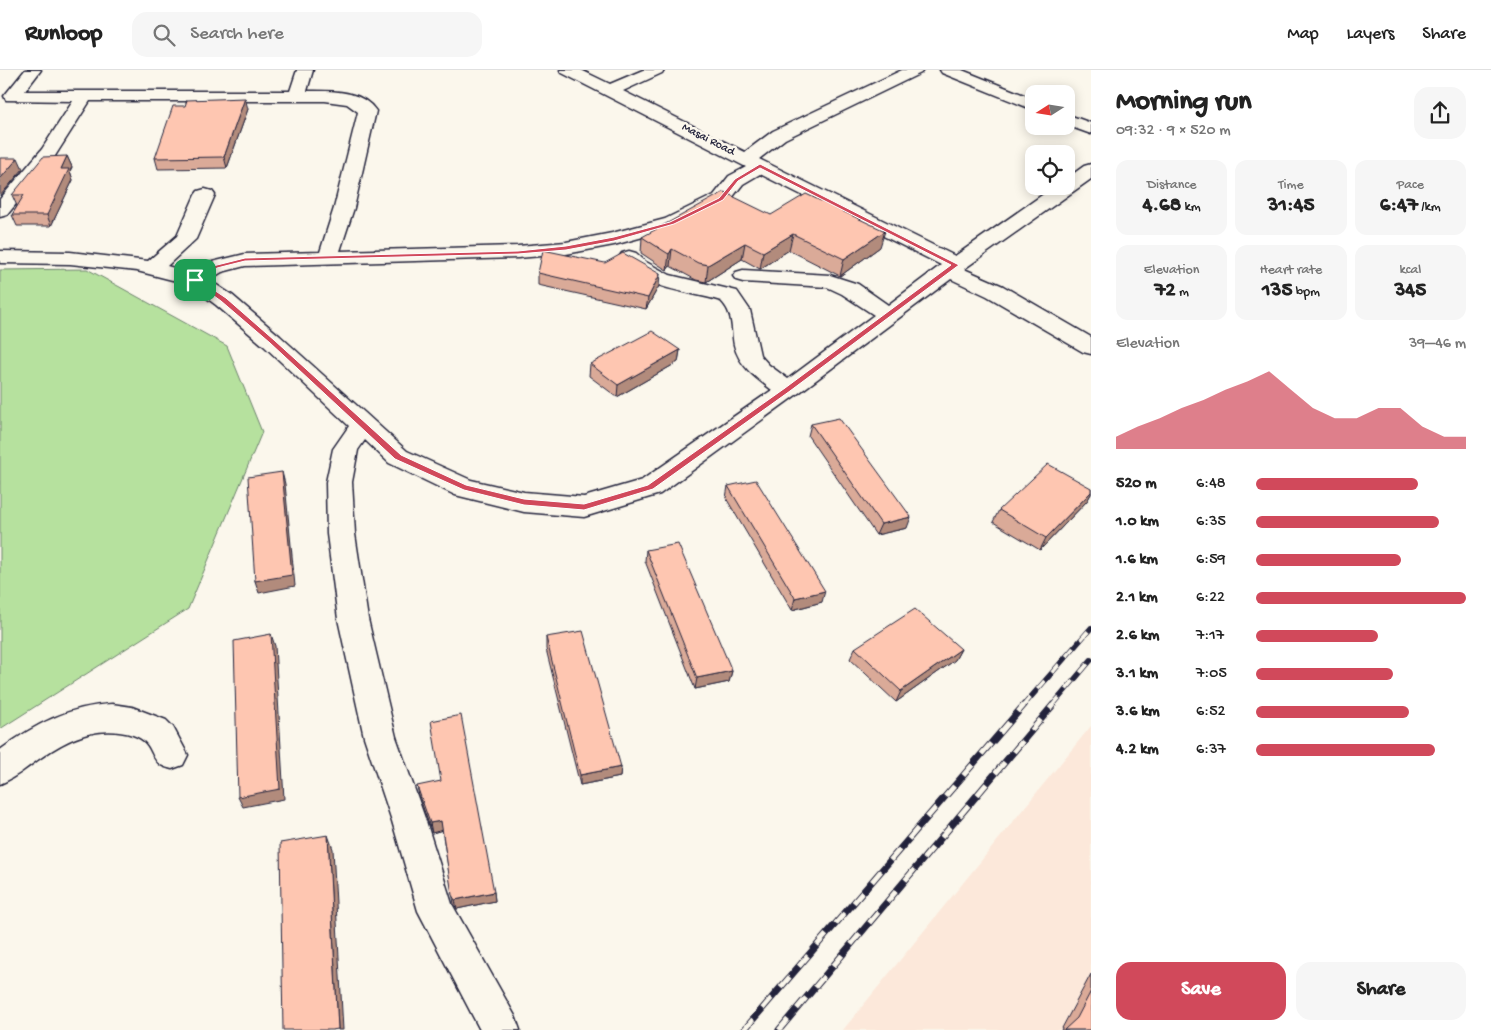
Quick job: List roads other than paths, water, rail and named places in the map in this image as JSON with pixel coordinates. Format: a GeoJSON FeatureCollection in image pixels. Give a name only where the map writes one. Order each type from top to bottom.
{"type":"FeatureCollection","features":[{"type":"Feature","properties":{"kind":"street"},"geometry":{"type":"LineString","coordinates":[[6,96],[33,70]]}},
{"type":"Feature","properties":{"kind":"street"},"geometry":{"type":"LineString","coordinates":[[297,96],[305,70]]}},
{"type":"Feature","properties":{"kind":"street","name":"Masai Road"},"geometry":{"type":"LineString","coordinates":[[568,70],[753,163],[952,268],[1091,347]]}},
{"type":"Feature","properties":{"kind":"street"},"geometry":{"type":"LineString","coordinates":[[611,90],[656,70]]}},
{"type":"Feature","properties":{"kind":"street"},"geometry":{"type":"LineString","coordinates":[[195,280],[215,267],[229,262],[245,260],[518,252],[566,248],[614,239],[672,223],[721,199],[779,134],[915,70]]}},
{"type":"Feature","properties":{"kind":"street"},"geometry":{"type":"LineString","coordinates":[[948,70],[1025,102]]}},
{"type":"Feature","properties":{"kind":"street"},"geometry":{"type":"LineString","coordinates":[[6,96],[297,96],[348,98],[360,103],[366,111],[344,208],[328,257]]}},
{"type":"Feature","properties":{"kind":"street"},"geometry":{"type":"LineString","coordinates":[[0,211],[50,152],[85,96]]}},
{"type":"Feature","properties":{"kind":"street"},"geometry":{"type":"LineString","coordinates":[[0,257],[70,258],[138,265],[195,280],[224,300],[258,329],[398,457],[464,488],[524,502],[584,507],[650,487],[788,390],[952,268],[1091,170]]}},
{"type":"Feature","properties":{"kind":"street"},"geometry":{"type":"LineString","coordinates":[[152,269],[186,239],[205,195]]}},
{"type":"Feature","properties":{"kind":"street"},"geometry":{"type":"LineString","coordinates":[[614,239],[633,262],[644,269],[677,284],[730,296],[736,302],[744,321],[746,347],[754,363],[788,390]]}},
{"type":"Feature","properties":{"kind":"street"},"geometry":{"type":"LineString","coordinates":[[743,276],[830,281],[850,290],[888,315]]}},
{"type":"Feature","properties":{"kind":"street"},"geometry":{"type":"LineString","coordinates":[[362,426],[346,449],[339,482],[341,534],[353,619],[380,737],[409,821],[436,911],[501,1030]]}},
{"type":"Feature","properties":{"kind":"street"},"geometry":{"type":"LineString","coordinates":[[0,769],[46,736],[79,720],[117,717],[140,724],[159,734],[172,755]]}},
{"type":"Feature","properties":{"kind":"railway"},"geometry":{"type":"LineString","coordinates":[[1023,706],[1091,628]]}},
{"type":"Feature","properties":{"kind":"railway"},"geometry":{"type":"LineString","coordinates":[[1052,706],[1091,660]]}},
{"type":"Feature","properties":{"kind":"railway"},"geometry":{"type":"LineString","coordinates":[[744,1030],[1024,705]]}},
{"type":"Feature","properties":{"kind":"railway"},"geometry":{"type":"LineString","coordinates":[[779,1030],[1053,705]]}}]}
